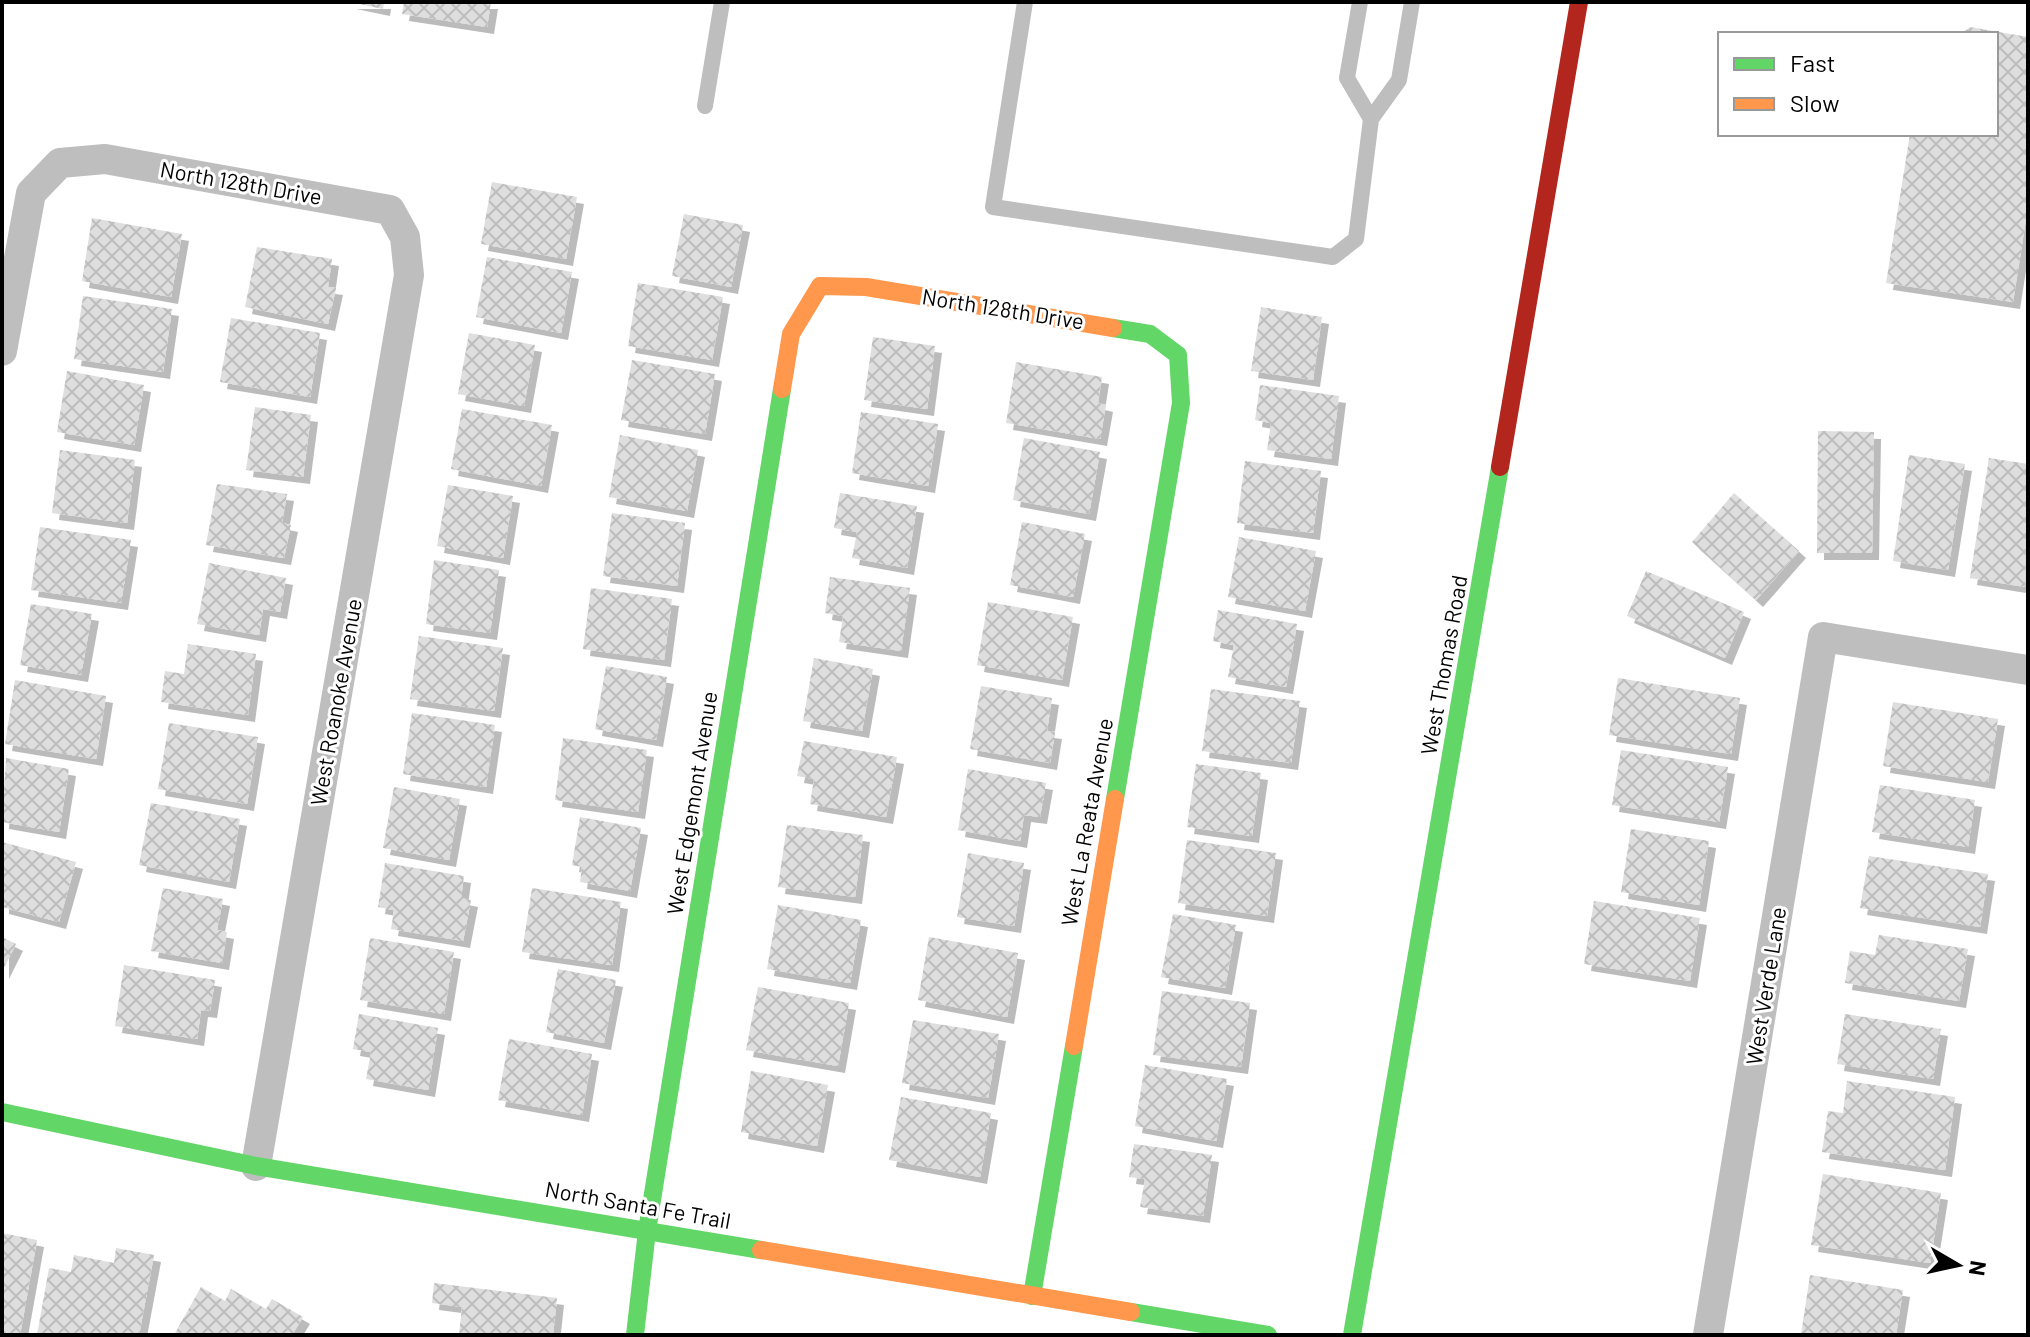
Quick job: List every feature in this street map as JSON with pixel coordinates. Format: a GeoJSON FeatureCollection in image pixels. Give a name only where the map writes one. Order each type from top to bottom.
{"type":"FeatureCollection","features":[{"type":"Feature","properties":{"kind":"street","name":"West Thomas Road"},"geometry":{"type":"LineString","coordinates":[[1352,1335],[1410,1009],[1579,2]]}},
{"type":"Feature","properties":{"kind":"street","name":"North 128th Drive"},"geometry":{"type":"LineString","coordinates":[[2,351],[31,193],[60,163],[105,159],[390,210],[405,237]]}},
{"type":"Feature","properties":{"kind":"street","name":"West Roanoke Avenue"},"geometry":{"type":"LineString","coordinates":[[256,1166],[409,275],[405,237]]}},
{"type":"Feature","properties":{"kind":"street","name":"North 128th Drive"},"geometry":{"type":"LineString","coordinates":[[820,286],[866,287],[1150,334],[1178,355]]}},
{"type":"Feature","properties":{"kind":"street","name":"West Edgemont Avenue"},"geometry":{"type":"LineString","coordinates":[[635,1335],[647,1231],[791,334],[820,286]]}},
{"type":"Feature","properties":{"kind":"street","name":"West La Reata Avenue"},"geometry":{"type":"LineString","coordinates":[[1032,1296],[1181,403],[1178,355]]}},
{"type":"Feature","properties":{"kind":"street","name":"West Verde Lane"},"geometry":{"type":"LineString","coordinates":[[1708,1335],[1823,637],[2028,670]]}},
{"type":"Feature","properties":{"kind":"street","name":"North Santa Fe Trail"},"geometry":{"type":"LineString","coordinates":[[2,1112],[256,1166],[1268,1335]]}},
{"type":"Feature","properties":{"kind":"lane"},"geometry":{"type":"LineString","coordinates":[[705,106],[722,2]]}},
{"type":"Feature","properties":{"kind":"lane"},"geometry":{"type":"LineString","coordinates":[[1025,2],[993,207],[1333,257],[1356,239],[1371,119],[1399,80],[1412,2]]}},
{"type":"Feature","properties":{"kind":"lane"},"geometry":{"type":"LineString","coordinates":[[1360,2],[1347,78],[1371,119]]}},
{"type":"Feature","properties":{"kind":"building"},"geometry":{"type":"Polygon","coordinates":[[[349,2],[384,2],[383,9],[349,2]]]}},
{"type":"Feature","properties":{"kind":"building"},"geometry":{"type":"Polygon","coordinates":[[[404,2],[491,2],[487,27],[402,14],[404,2]]]}},
{"type":"Feature","properties":{"kind":"building"},"geometry":{"type":"Polygon","coordinates":[[[1970,27],[2028,37],[2028,206],[2013,302],[1886,283],[1910,136],[1998,136],[1998,32],[1964,32],[1970,27]]]}},
{"type":"Feature","properties":{"kind":"building"},"geometry":{"type":"Polygon","coordinates":[[[492,182],[577,197],[566,259],[481,244],[492,182]]]}},
{"type":"Feature","properties":{"kind":"building"},"geometry":{"type":"Polygon","coordinates":[[[684,214],[743,225],[731,287],[672,276],[684,214]]]}},
{"type":"Feature","properties":{"kind":"building"},"geometry":{"type":"Polygon","coordinates":[[[92,218],[182,234],[171,297],[82,281],[92,218]]]}},
{"type":"Feature","properties":{"kind":"building"},"geometry":{"type":"Polygon","coordinates":[[[257,247],[332,259],[328,287],[336,288],[328,324],[245,307],[257,247]]]}},
{"type":"Feature","properties":{"kind":"building"},"geometry":{"type":"Polygon","coordinates":[[[487,257],[572,272],[561,333],[476,317],[487,257]]]}},
{"type":"Feature","properties":{"kind":"building"},"geometry":{"type":"Polygon","coordinates":[[[638,283],[723,297],[712,360],[628,346],[638,283]]]}},
{"type":"Feature","properties":{"kind":"building"},"geometry":{"type":"Polygon","coordinates":[[[83,296],[172,309],[163,372],[74,359],[83,296]]]}},
{"type":"Feature","properties":{"kind":"building"},"geometry":{"type":"Polygon","coordinates":[[[1261,307],[1322,317],[1313,380],[1251,371],[1261,307]]]}},
{"type":"Feature","properties":{"kind":"building"},"geometry":{"type":"Polygon","coordinates":[[[231,318],[320,333],[310,397],[220,382],[231,318]]]}},
{"type":"Feature","properties":{"kind":"building"},"geometry":{"type":"Polygon","coordinates":[[[469,333],[535,345],[524,406],[458,394],[469,333]]]}},
{"type":"Feature","properties":{"kind":"building"},"geometry":{"type":"Polygon","coordinates":[[[873,337],[935,346],[927,409],[864,400],[873,337]]]}},
{"type":"Feature","properties":{"kind":"building"},"geometry":{"type":"Polygon","coordinates":[[[632,360],[715,374],[705,434],[621,420],[632,360]]]}},
{"type":"Feature","properties":{"kind":"building"},"geometry":{"type":"Polygon","coordinates":[[[1016,362],[1102,377],[1098,403],[1106,405],[1100,439],[1006,423],[1016,362]]]}},
{"type":"Feature","properties":{"kind":"building"},"geometry":{"type":"Polygon","coordinates":[[[67,371],[144,385],[134,445],[57,432],[67,371]]]}},
{"type":"Feature","properties":{"kind":"building"},"geometry":{"type":"Polygon","coordinates":[[[1260,385],[1339,396],[1331,459],[1267,450],[1271,423],[1255,420],[1260,385]]]}},
{"type":"Feature","properties":{"kind":"building"},"geometry":{"type":"Polygon","coordinates":[[[255,407],[311,415],[303,477],[246,470],[255,407]]]}},
{"type":"Feature","properties":{"kind":"building"},"geometry":{"type":"Polygon","coordinates":[[[462,409],[552,425],[541,486],[451,469],[462,409]]]}},
{"type":"Feature","properties":{"kind":"building"},"geometry":{"type":"Polygon","coordinates":[[[861,412],[938,424],[928,486],[852,473],[861,412]]]}},
{"type":"Feature","properties":{"kind":"building"},"geometry":{"type":"Polygon","coordinates":[[[1818,431],[1874,432],[1872,553],[1817,553],[1818,431]]]}},
{"type":"Feature","properties":{"kind":"building"},"geometry":{"type":"Polygon","coordinates":[[[620,435],[698,450],[687,511],[609,497],[620,435]]]}},
{"type":"Feature","properties":{"kind":"building"},"geometry":{"type":"Polygon","coordinates":[[[1024,438],[1100,452],[1089,514],[1013,500],[1024,438]]]}},
{"type":"Feature","properties":{"kind":"building"},"geometry":{"type":"Polygon","coordinates":[[[60,450],[135,460],[127,523],[52,513],[60,450]]]}},
{"type":"Feature","properties":{"kind":"building"},"geometry":{"type":"Polygon","coordinates":[[[1909,455],[1965,464],[1948,570],[1893,561],[1909,455]]]}},
{"type":"Feature","properties":{"kind":"building"},"geometry":{"type":"Polygon","coordinates":[[[1989,458],[2028,464],[2025,587],[1970,578],[1989,458]]]}},
{"type":"Feature","properties":{"kind":"building"},"geometry":{"type":"Polygon","coordinates":[[[1245,461],[1321,471],[1313,533],[1237,523],[1245,461]]]}},
{"type":"Feature","properties":{"kind":"building"},"geometry":{"type":"Polygon","coordinates":[[[217,484],[287,494],[282,523],[291,525],[284,558],[206,545],[217,484]]]}},
{"type":"Feature","properties":{"kind":"building"},"geometry":{"type":"Polygon","coordinates":[[[448,485],[513,496],[503,558],[437,546],[448,485]]]}},
{"type":"Feature","properties":{"kind":"building"},"geometry":{"type":"Polygon","coordinates":[[[840,493],[917,506],[907,568],[852,558],[857,532],[834,528],[840,493]]]}},
{"type":"Feature","properties":{"kind":"building"},"geometry":{"type":"Polygon","coordinates":[[[1734,493],[1799,551],[1756,600],[1692,542],[1734,493]]]}},
{"type":"Feature","properties":{"kind":"building"},"geometry":{"type":"Polygon","coordinates":[[[612,513],[685,523],[677,586],[603,576],[612,513]]]}},
{"type":"Feature","properties":{"kind":"building"},"geometry":{"type":"Polygon","coordinates":[[[1022,522],[1085,534],[1073,597],[1010,585],[1022,522]]]}},
{"type":"Feature","properties":{"kind":"building"},"geometry":{"type":"Polygon","coordinates":[[[40,527],[131,540],[121,603],[31,590],[40,527]]]}},
{"type":"Feature","properties":{"kind":"building"},"geometry":{"type":"Polygon","coordinates":[[[1239,537],[1316,551],[1305,611],[1228,597],[1239,537]]]}},
{"type":"Feature","properties":{"kind":"building"},"geometry":{"type":"Polygon","coordinates":[[[434,560],[499,570],[490,633],[426,624],[434,560]]]}},
{"type":"Feature","properties":{"kind":"building"},"geometry":{"type":"Polygon","coordinates":[[[209,563],[286,578],[280,612],[263,609],[259,635],[197,624],[209,563]]]}},
{"type":"Feature","properties":{"kind":"building"},"geometry":{"type":"Polygon","coordinates":[[[1646,571],[1744,612],[1725,658],[1627,616],[1646,571]]]}},
{"type":"Feature","properties":{"kind":"building"},"geometry":{"type":"Polygon","coordinates":[[[830,577],[910,588],[901,651],[839,642],[843,616],[825,613],[830,577]]]}},
{"type":"Feature","properties":{"kind":"building"},"geometry":{"type":"Polygon","coordinates":[[[591,588],[672,599],[664,660],[583,649],[591,588]]]}},
{"type":"Feature","properties":{"kind":"building"},"geometry":{"type":"Polygon","coordinates":[[[988,602],[1073,617],[1062,680],[977,665],[988,602]]]}},
{"type":"Feature","properties":{"kind":"building"},"geometry":{"type":"Polygon","coordinates":[[[31,604],[92,614],[81,675],[20,665],[31,604]]]}},
{"type":"Feature","properties":{"kind":"building"},"geometry":{"type":"Polygon","coordinates":[[[1218,610],[1297,624],[1286,687],[1228,677],[1234,645],[1213,641],[1218,610]]]}},
{"type":"Feature","properties":{"kind":"building"},"geometry":{"type":"Polygon","coordinates":[[[419,636],[503,648],[494,711],[410,699],[419,636]]]}},
{"type":"Feature","properties":{"kind":"building"},"geometry":{"type":"Polygon","coordinates":[[[188,644],[256,654],[248,715],[161,702],[165,671],[184,674],[188,644]]]}},
{"type":"Feature","properties":{"kind":"building"},"geometry":{"type":"Polygon","coordinates":[[[814,658],[873,669],[862,731],[803,721],[814,658]]]}},
{"type":"Feature","properties":{"kind":"building"},"geometry":{"type":"Polygon","coordinates":[[[606,666],[667,677],[656,740],[595,729],[606,666]]]}},
{"type":"Feature","properties":{"kind":"building"},"geometry":{"type":"Polygon","coordinates":[[[1618,678],[1740,698],[1731,754],[1609,735],[1618,678]]]}},
{"type":"Feature","properties":{"kind":"building"},"geometry":{"type":"Polygon","coordinates":[[[15,680],[106,696],[96,759],[5,744],[15,680]]]}},
{"type":"Feature","properties":{"kind":"building"},"geometry":{"type":"Polygon","coordinates":[[[981,686],[1052,698],[1047,731],[1055,732],[1050,763],[970,749],[981,686]]]}},
{"type":"Feature","properties":{"kind":"building"},"geometry":{"type":"Polygon","coordinates":[[[1211,689],[1300,701],[1291,763],[1202,751],[1211,689]]]}},
{"type":"Feature","properties":{"kind":"building"},"geometry":{"type":"Polygon","coordinates":[[[1893,702],[1998,719],[1988,782],[1883,766],[1893,702]]]}},
{"type":"Feature","properties":{"kind":"building"},"geometry":{"type":"Polygon","coordinates":[[[412,713],[495,725],[486,787],[403,774],[412,713]]]}},
{"type":"Feature","properties":{"kind":"building"},"geometry":{"type":"Polygon","coordinates":[[[169,723],[258,737],[247,804],[158,789],[169,723]]]}},
{"type":"Feature","properties":{"kind":"building"},"geometry":{"type":"Polygon","coordinates":[[[563,738],[647,750],[638,812],[555,800],[563,738]]]}},
{"type":"Feature","properties":{"kind":"building"},"geometry":{"type":"Polygon","coordinates":[[[804,741],[897,757],[886,817],[810,804],[814,779],[797,776],[804,741]]]}},
{"type":"Feature","properties":{"kind":"building"},"geometry":{"type":"Polygon","coordinates":[[[1621,750],[1728,767],[1719,822],[1612,805],[1621,750]]]}},
{"type":"Feature","properties":{"kind":"building"},"geometry":{"type":"Polygon","coordinates":[[[6,758],[69,769],[59,832],[2,822],[6,758]]]}},
{"type":"Feature","properties":{"kind":"building"},"geometry":{"type":"Polygon","coordinates":[[[1196,764],[1261,773],[1252,836],[1187,827],[1196,764]]]}},
{"type":"Feature","properties":{"kind":"building"},"geometry":{"type":"Polygon","coordinates":[[[968,769],[1046,783],[1040,817],[1024,815],[1020,841],[958,830],[968,769]]]}},
{"type":"Feature","properties":{"kind":"building"},"geometry":{"type":"Polygon","coordinates":[[[1880,785],[1975,800],[1968,847],[1872,832],[1880,785]]]}},
{"type":"Feature","properties":{"kind":"building"},"geometry":{"type":"Polygon","coordinates":[[[394,787],[460,799],[449,860],[383,848],[394,787]]]}},
{"type":"Feature","properties":{"kind":"building"},"geometry":{"type":"Polygon","coordinates":[[[151,803],[240,819],[229,882],[139,865],[151,803]]]}},
{"type":"Feature","properties":{"kind":"building"},"geometry":{"type":"Polygon","coordinates":[[[580,817],[641,828],[630,891],[580,882],[582,867],[572,865],[580,817]]]}},
{"type":"Feature","properties":{"kind":"building"},"geometry":{"type":"Polygon","coordinates":[[[787,825],[863,835],[855,897],[778,887],[787,825]]]}},
{"type":"Feature","properties":{"kind":"building"},"geometry":{"type":"Polygon","coordinates":[[[1631,829],[1709,841],[1699,905],[1621,892],[1631,829]]]}},
{"type":"Feature","properties":{"kind":"building"},"geometry":{"type":"Polygon","coordinates":[[[1187,840],[1276,853],[1267,916],[1178,903],[1187,840]]]}},
{"type":"Feature","properties":{"kind":"building"},"geometry":{"type":"Polygon","coordinates":[[[2,842],[76,862],[59,922],[2,907],[2,842]]]}},
{"type":"Feature","properties":{"kind":"building"},"geometry":{"type":"Polygon","coordinates":[[[968,853],[1024,863],[1014,926],[957,917],[968,853]]]}},
{"type":"Feature","properties":{"kind":"building"},"geometry":{"type":"Polygon","coordinates":[[[1869,856],[1988,874],[1980,927],[1860,908],[1869,856]]]}},
{"type":"Feature","properties":{"kind":"building"},"geometry":{"type":"Polygon","coordinates":[[[385,863],[464,876],[461,898],[471,900],[463,941],[391,929],[394,910],[378,907],[385,863]]]}},
{"type":"Feature","properties":{"kind":"building"},"geometry":{"type":"Polygon","coordinates":[[[163,888],[223,899],[217,930],[227,932],[222,963],[151,951],[163,888]]]}},
{"type":"Feature","properties":{"kind":"building"},"geometry":{"type":"Polygon","coordinates":[[[532,888],[621,902],[612,965],[522,952],[532,888]]]}},
{"type":"Feature","properties":{"kind":"building"},"geometry":{"type":"Polygon","coordinates":[[[1594,901],[1700,918],[1690,981],[1584,964],[1594,901]]]}},
{"type":"Feature","properties":{"kind":"building"},"geometry":{"type":"Polygon","coordinates":[[[778,905],[861,920],[850,983],[767,969],[778,905]]]}},
{"type":"Feature","properties":{"kind":"building"},"geometry":{"type":"Polygon","coordinates":[[[1173,914],[1236,925],[1225,988],[1161,977],[1173,914]]]}},
{"type":"Feature","properties":{"kind":"building"},"geometry":{"type":"Polygon","coordinates":[[[1879,935],[1968,949],[1959,1001],[1845,983],[1850,951],[1875,955],[1879,935]]]}},
{"type":"Feature","properties":{"kind":"building"},"geometry":{"type":"Polygon","coordinates":[[[2,937],[16,944],[2,972],[2,937]]]}},
{"type":"Feature","properties":{"kind":"building"},"geometry":{"type":"Polygon","coordinates":[[[929,937],[1018,953],[1007,1017],[918,1000],[929,937]]]}},
{"type":"Feature","properties":{"kind":"building"},"geometry":{"type":"Polygon","coordinates":[[[370,938],[454,952],[444,1014],[360,1000],[370,938]]]}},
{"type":"Feature","properties":{"kind":"building"},"geometry":{"type":"Polygon","coordinates":[[[124,965],[215,980],[210,1011],[201,1010],[197,1039],[115,1026],[124,965]]]}},
{"type":"Feature","properties":{"kind":"building"},"geometry":{"type":"Polygon","coordinates":[[[558,969],[616,980],[604,1043],[546,1032],[558,969]]]}},
{"type":"Feature","properties":{"kind":"building"},"geometry":{"type":"Polygon","coordinates":[[[758,987],[849,1003],[838,1066],[746,1050],[758,987]]]}},
{"type":"Feature","properties":{"kind":"building"},"geometry":{"type":"Polygon","coordinates":[[[1162,991],[1250,1003],[1241,1067],[1153,1055],[1162,991]]]}},
{"type":"Feature","properties":{"kind":"building"},"geometry":{"type":"Polygon","coordinates":[[[359,1014],[438,1028],[428,1090],[366,1079],[371,1052],[353,1049],[359,1014]]]}},
{"type":"Feature","properties":{"kind":"building"},"geometry":{"type":"Polygon","coordinates":[[[1845,1014],[1941,1029],[1933,1079],[1837,1064],[1845,1014]]]}},
{"type":"Feature","properties":{"kind":"building"},"geometry":{"type":"Polygon","coordinates":[[[913,1020],[999,1034],[988,1098],[902,1083],[913,1020]]]}},
{"type":"Feature","properties":{"kind":"building"},"geometry":{"type":"Polygon","coordinates":[[[509,1039],[592,1054],[582,1115],[498,1100],[509,1039]]]}},
{"type":"Feature","properties":{"kind":"building"},"geometry":{"type":"Polygon","coordinates":[[[1145,1065],[1227,1079],[1216,1141],[1135,1126],[1145,1065]]]}},
{"type":"Feature","properties":{"kind":"building"},"geometry":{"type":"Polygon","coordinates":[[[751,1071],[828,1085],[817,1146],[741,1132],[751,1071]]]}},
{"type":"Feature","properties":{"kind":"building"},"geometry":{"type":"Polygon","coordinates":[[[1847,1081],[1955,1097],[1945,1170],[1822,1152],[1828,1111],[1843,1113],[1847,1081]]]}},
{"type":"Feature","properties":{"kind":"building"},"geometry":{"type":"Polygon","coordinates":[[[901,1097],[991,1113],[980,1177],[889,1160],[901,1097]]]}},
{"type":"Feature","properties":{"kind":"building"},"geometry":{"type":"Polygon","coordinates":[[[1134,1144],[1212,1155],[1203,1216],[1140,1207],[1145,1179],[1129,1177],[1134,1144]]]}},
{"type":"Feature","properties":{"kind":"building"},"geometry":{"type":"Polygon","coordinates":[[[1823,1174],[1941,1193],[1930,1263],[1811,1245],[1823,1174]]]}},
{"type":"Feature","properties":{"kind":"building"},"geometry":{"type":"Polygon","coordinates":[[[2,1233],[37,1240],[20,1335],[2,1335],[2,1233]]]}},
{"type":"Feature","properties":{"kind":"building"},"geometry":{"type":"Polygon","coordinates":[[[116,1248],[154,1255],[139,1335],[37,1335],[49,1268],[71,1272],[74,1255],[114,1263],[116,1248]]]}},
{"type":"Feature","properties":{"kind":"building"},"geometry":{"type":"Polygon","coordinates":[[[1810,1275],[1903,1290],[1896,1335],[1801,1335],[1810,1275]]]}},
{"type":"Feature","properties":{"kind":"building"},"geometry":{"type":"Polygon","coordinates":[[[434,1283],[557,1298],[553,1335],[459,1335],[462,1307],[432,1303],[434,1283]]]}},
{"type":"Feature","properties":{"kind":"building"},"geometry":{"type":"Polygon","coordinates":[[[201,1287],[225,1301],[231,1289],[266,1309],[272,1299],[303,1317],[292,1335],[174,1335],[201,1287]]]}},
{"type":"Feature","properties":{"kind":"traffic: fast"},"geometry":{"type":"LineString","coordinates":[[1113,328],[1150,334],[1178,355],[1181,403],[1115,799]]}},
{"type":"Feature","properties":{"kind":"traffic: fast"},"geometry":{"type":"LineString","coordinates":[[635,1335],[647,1231],[782,389]]}},
{"type":"Feature","properties":{"kind":"traffic: fast"},"geometry":{"type":"LineString","coordinates":[[1352,1335],[1500,467]]}},
{"type":"Feature","properties":{"kind":"traffic: fast"},"geometry":{"type":"LineString","coordinates":[[1032,1296],[1074,1046]]}},
{"type":"Feature","properties":{"kind":"traffic: fast"},"geometry":{"type":"LineString","coordinates":[[2,1112],[256,1166],[761,1250]]}},
{"type":"Feature","properties":{"kind":"traffic: fast"},"geometry":{"type":"LineString","coordinates":[[1131,1312],[1268,1335]]}},
{"type":"Feature","properties":{"kind":"traffic: slow"},"geometry":{"type":"LineString","coordinates":[[782,389],[791,334],[820,286],[866,287],[1113,328]]}},
{"type":"Feature","properties":{"kind":"traffic: slow"},"geometry":{"type":"LineString","coordinates":[[1074,1046],[1115,799]]}},
{"type":"Feature","properties":{"kind":"traffic: slow"},"geometry":{"type":"LineString","coordinates":[[761,1250],[1131,1312]]}},
{"type":"Feature","properties":{"kind":"traffic: jam"},"geometry":{"type":"LineString","coordinates":[[1500,467],[1579,2]]}}]}
